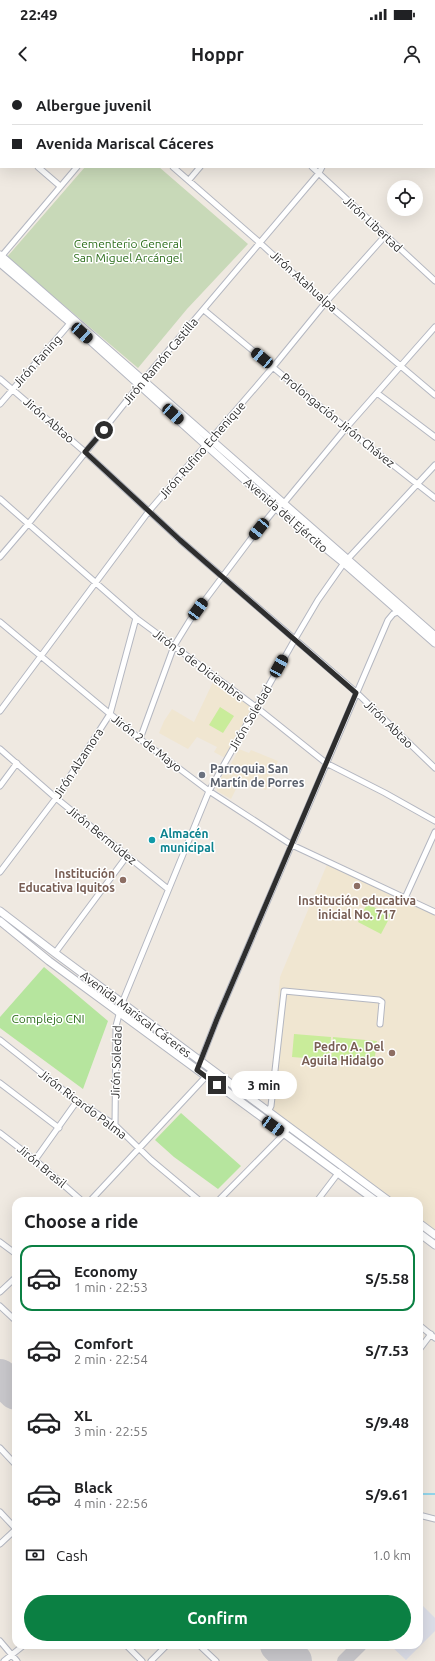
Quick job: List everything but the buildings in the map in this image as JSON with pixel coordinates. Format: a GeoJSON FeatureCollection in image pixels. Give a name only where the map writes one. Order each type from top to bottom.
{"type":"FeatureCollection","features":[{"type":"Feature","properties":{"kind":"main road","name":"Avenida del Ejército"},"geometry":{"type":"LineString","coordinates":[[0,259],[209,442],[284,503],[346,561],[402,610],[435,636]]}},
{"type":"Feature","properties":{"kind":"main road","name":"Avenida del Ejército"},"geometry":{"type":"LineString","coordinates":[[209,442],[276,508],[346,561]]}},
{"type":"Feature","properties":{"kind":"main road","name":"Avenida del Ejército"},"geometry":{"type":"LineString","coordinates":[[402,610],[435,643]]}},
{"type":"Feature","properties":{"kind":"main road","name":"Avenida Mariscal Cáceres"},"geometry":{"type":"LineString","coordinates":[[0,911],[384,1197]]}},
{"type":"Feature","properties":{"kind":"main road","name":"Avenida Mariscal Cáceres"},"geometry":{"type":"LineString","coordinates":[[0,921],[49,961],[371,1197]]}},
{"type":"Feature","properties":{"kind":"main road"},"geometry":{"type":"LineString","coordinates":[[423,1226],[435,1235]]}},
{"type":"Feature","properties":{"kind":"main road"},"geometry":{"type":"LineString","coordinates":[[423,1236],[435,1245]]}},
{"type":"Feature","properties":{"kind":"street"},"geometry":{"type":"LineString","coordinates":[[39,168],[60,186]]}},
{"type":"Feature","properties":{"kind":"street"},"geometry":{"type":"LineString","coordinates":[[0,259],[76,168]]}},
{"type":"Feature","properties":{"kind":"street","name":"Jirón Atahualpa"},"geometry":{"type":"LineString","coordinates":[[174,168],[326,302],[435,395]]}},
{"type":"Feature","properties":{"kind":"street"},"geometry":{"type":"LineString","coordinates":[[189,180],[199,168]]}},
{"type":"Feature","properties":{"kind":"street","name":"Jirón Libertad"},"geometry":{"type":"LineString","coordinates":[[313,168],[435,281]]}},
{"type":"Feature","properties":{"kind":"street","name":"Jirón Ramón Castilla"},"geometry":{"type":"LineString","coordinates":[[0,557],[29,523],[141,382],[204,310],[259,242],[319,173],[322,168]]}},
{"type":"Feature","properties":{"kind":"street","name":"Jirón Rufino Echenique"},"geometry":{"type":"LineString","coordinates":[[0,711],[40,655],[97,583],[149,511],[274,367],[326,302],[385,236]]}},
{"type":"Feature","properties":{"kind":"street","name":"Prolongación Jirón Chávez"},"geometry":{"type":"LineString","coordinates":[[204,310],[346,428],[435,498]]}},
{"type":"Feature","properties":{"kind":"street","name":"Jirón Faning"},"geometry":{"type":"LineString","coordinates":[[0,404],[72,321]]}},
{"type":"Feature","properties":{"kind":"street"},"geometry":{"type":"LineString","coordinates":[[140,739],[174,646],[190,620],[276,508],[284,503],[400,365],[435,327]]}},
{"type":"Feature","properties":{"kind":"street","name":"Jirón Abtao"},"geometry":{"type":"LineString","coordinates":[[0,379],[85,452],[180,540],[356,693],[435,768]]}},
{"type":"Feature","properties":{"kind":"street"},"geometry":{"type":"LineString","coordinates":[[377,393],[435,437]]}},
{"type":"Feature","properties":{"kind":"street","name":"Jirón Soledad"},"geometry":{"type":"LineString","coordinates":[[115,1125],[116,1026],[119,1013],[208,791],[318,600],[346,561],[435,465]]}},
{"type":"Feature","properties":{"kind":"street","name":"Jirón 9 de Diciembre"},"geometry":{"type":"LineString","coordinates":[[0,499],[136,618],[256,707],[326,763],[385,793],[435,821]]}},
{"type":"Feature","properties":{"kind":"street"},"geometry":{"type":"LineString","coordinates":[[197,1070],[217,1019],[388,620],[393,614],[402,610]]}},
{"type":"Feature","properties":{"kind":"street","name":"Jirón Alzamora"},"geometry":{"type":"LineString","coordinates":[[0,872],[56,798],[110,714],[136,618]]}},
{"type":"Feature","properties":{"kind":"street","name":"Jirón 2 de Mayo"},"geometry":{"type":"LineString","coordinates":[[0,622],[140,739],[208,791],[292,845],[435,912]]}},
{"type":"Feature","properties":{"kind":"street","name":"Jirón Bermúdez"},"geometry":{"type":"LineString","coordinates":[[0,748],[56,798],[168,889]]}},
{"type":"Feature","properties":{"kind":"street"},"geometry":{"type":"LineString","coordinates":[[0,786],[17,763]]}},
{"type":"Feature","properties":{"kind":"street"},"geometry":{"type":"LineString","coordinates":[[404,898],[435,832]]}},
{"type":"Feature","properties":{"kind":"street"},"geometry":{"type":"LineString","coordinates":[[55,953],[127,856]]}},
{"type":"Feature","properties":{"kind":"street"},"geometry":{"type":"LineString","coordinates":[[268,1112],[271,1106],[284,991],[379,1000],[382,1002],[380,1024]]}},
{"type":"Feature","properties":{"kind":"street","name":"Jirón Ricardo Palma"},"geometry":{"type":"LineString","coordinates":[[0,1040],[78,1101],[115,1125],[151,1160],[195,1197]]}},
{"type":"Feature","properties":{"kind":"street"},"geometry":{"type":"LineString","coordinates":[[94,1197],[212,1070]]}},
{"type":"Feature","properties":{"kind":"street"},"geometry":{"type":"LineString","coordinates":[[0,1083],[59,1128]]}},
{"type":"Feature","properties":{"kind":"street"},"geometry":{"type":"LineString","coordinates":[[35,1160],[78,1101]]}},
{"type":"Feature","properties":{"kind":"street"},"geometry":{"type":"LineString","coordinates":[[222,1197],[284,1134],[289,1127]]}},
{"type":"Feature","properties":{"kind":"street","name":"Jirón Brasil"},"geometry":{"type":"LineString","coordinates":[[0,1133],[35,1160],[77,1197]]}},
{"type":"Feature","properties":{"kind":"street"},"geometry":{"type":"LineString","coordinates":[[320,1197],[343,1167]]}},
{"type":"Feature","properties":{"kind":"street"},"geometry":{"type":"LineString","coordinates":[[0,1242],[12,1251]]}},
{"type":"Feature","properties":{"kind":"street"},"geometry":{"type":"LineString","coordinates":[[0,1292],[12,1281]]}},
{"type":"Feature","properties":{"kind":"street"},"geometry":{"type":"LineString","coordinates":[[0,1306],[12,1317]]}},
{"type":"Feature","properties":{"kind":"street"},"geometry":{"type":"LineString","coordinates":[[423,1328],[433,1336],[423,1346]]}},
{"type":"Feature","properties":{"kind":"street"},"geometry":{"type":"LineString","coordinates":[[0,1448],[12,1461]]}},
{"type":"Feature","properties":{"kind":"street"},"geometry":{"type":"LineString","coordinates":[[0,1512],[12,1525]]}},
{"type":"Feature","properties":{"kind":"street"},"geometry":{"type":"LineString","coordinates":[[423,1517],[435,1519]]}},
{"type":"Feature","properties":{"kind":"street"},"geometry":{"type":"LineString","coordinates":[[0,1544],[12,1533]]}},
{"type":"Feature","properties":{"kind":"street"},"geometry":{"type":"LineString","coordinates":[[0,1641],[17,1661]]}},
{"type":"Feature","properties":{"kind":"street"},"geometry":{"type":"LineString","coordinates":[[4,1661],[19,1649]]}},
{"type":"Feature","properties":{"kind":"street"},"geometry":{"type":"LineString","coordinates":[[130,1649],[142,1661]]}},
{"type":"Feature","properties":{"kind":"street"},"geometry":{"type":"LineString","coordinates":[[151,1661],[163,1649]]}},
{"type":"Feature","properties":{"kind":"street"},"geometry":{"type":"LineString","coordinates":[[203,1649],[216,1661]]}},
{"type":"Feature","properties":{"kind":"shaded area"},"geometry":{"type":"Polygon","coordinates":[[[213,682],[250,706],[251,710],[225,758],[214,752],[217,747],[197,737],[188,749],[159,733],[164,721],[172,709],[194,722],[213,682]]]}},
{"type":"Feature","properties":{"kind":"shaded area"},"geometry":{"type":"Polygon","coordinates":[[[239,749],[249,753],[251,750],[278,761],[266,790],[240,781],[231,799],[217,791],[217,785],[223,773],[226,773],[239,749]]]}},
{"type":"Feature","properties":{"kind":"shaded area"},"geometry":{"type":"Polygon","coordinates":[[[328,862],[435,912],[435,1231],[423,1222],[423,1197],[389,1197],[268,1109],[280,977],[328,862]]]}},
{"type":"Feature","properties":{"kind":"shaded area"},"geometry":{"type":"Polygon","coordinates":[[[423,1606],[435,1618],[435,1631],[423,1643],[423,1606]]]}},
{"type":"Feature","properties":{"kind":"shaded area"},"geometry":{"type":"Polygon","coordinates":[[[394,1649],[417,1649],[406,1660],[394,1649]]]}},
{"type":"Feature","properties":{"kind":"green space","name":"Cementerio General San Miguel Arcángel"},"geometry":{"type":"Polygon","coordinates":[[[84,168],[160,168],[248,244],[187,309],[138,368],[7,257],[84,168]]]}},
{"type":"Feature","properties":{"kind":"green space"},"geometry":{"type":"Polygon","coordinates":[[[220,707],[234,716],[223,733],[209,725],[220,707]]]}},
{"type":"Feature","properties":{"kind":"green space"},"geometry":{"type":"Polygon","coordinates":[[[367,904],[391,915],[381,934],[358,922],[367,904]]]}},
{"type":"Feature","properties":{"kind":"green space","name":"Complejo CNI"},"geometry":{"type":"Polygon","coordinates":[[[44,967],[108,1021],[83,1089],[0,1028],[0,1017],[44,967]]]}},
{"type":"Feature","properties":{"kind":"green space"},"geometry":{"type":"Polygon","coordinates":[[[294,1034],[331,1037],[329,1060],[292,1057],[294,1034]]]}},
{"type":"Feature","properties":{"kind":"green space"},"geometry":{"type":"Polygon","coordinates":[[[333,1037],[377,1041],[374,1064],[331,1060],[333,1037]]]}},
{"type":"Feature","properties":{"kind":"green space"},"geometry":{"type":"Polygon","coordinates":[[[181,1113],[241,1166],[218,1189],[174,1157],[155,1140],[181,1113]]]}},
{"type":"Feature","properties":{"kind":"waterway"},"geometry":{"type":"LineString","coordinates":[[423,1494],[435,1494]]}},
{"type":"Feature","properties":{"kind":"taxiway"},"geometry":{"type":"LineString","coordinates":[[344,1661],[356,1649]]}},
{"type":"Feature","properties":{"kind":"runway"},"geometry":{"type":"LineString","coordinates":[[0,1377],[12,1388]]}},
{"type":"Feature","properties":{"kind":"runway"},"geometry":{"type":"LineString","coordinates":[[282,1649],[294,1661]]}},
{"type":"Feature","properties":{"kind":"place","name":"Parroquia San Martín de Porres"},"geometry":{"type":"Point","coordinates":[202,775]}},
{"type":"Feature","properties":{"kind":"place","name":"Almacén municipal"},"geometry":{"type":"Point","coordinates":[152,840]}},
{"type":"Feature","properties":{"kind":"place","name":"Institución Educativa Iquitos"},"geometry":{"type":"Point","coordinates":[123,880]}},
{"type":"Feature","properties":{"kind":"place","name":"Institución educativa inicial No. 717"},"geometry":{"type":"Point","coordinates":[357,886]}},
{"type":"Feature","properties":{"kind":"place","name":"Pedro A. Del Aguila Hidalgo"},"geometry":{"type":"Point","coordinates":[392,1053]}},
{"type":"Feature","properties":{"kind":"route"},"geometry":{"type":"LineString","coordinates":[[104,430],[85,452],[180,540],[356,693],[217,1019],[197,1070],[217,1085]]}}]}
